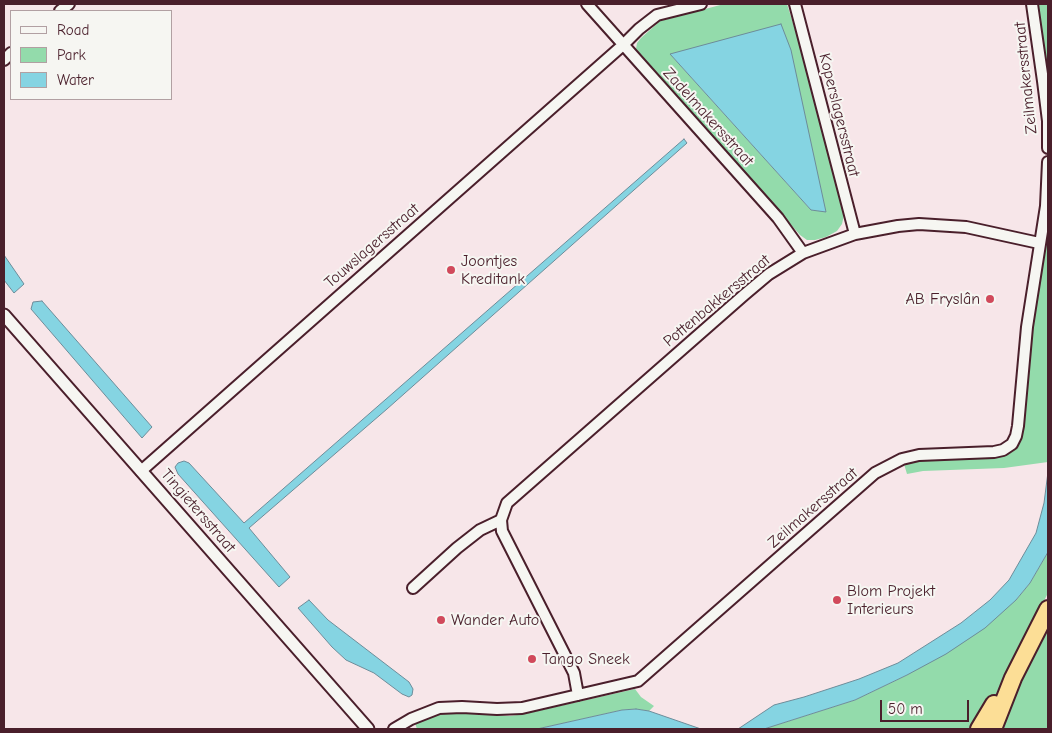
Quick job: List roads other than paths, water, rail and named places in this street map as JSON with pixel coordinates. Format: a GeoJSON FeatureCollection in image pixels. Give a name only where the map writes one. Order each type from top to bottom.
{"type":"FeatureCollection","features":[{"type":"Feature","properties":{"kind":"highway"},"geometry":{"type":"LineString","coordinates":[[993,729],[1013,678],[1048,609]]}},
{"type":"Feature","properties":{"kind":"highway"},"geometry":{"type":"LineString","coordinates":[[979,729],[1013,678]]}},
{"type":"Feature","properties":{"kind":"street","name":"Zadelmakersstraat"},"geometry":{"type":"LineString","coordinates":[[587,4],[778,218],[803,253]]}},
{"type":"Feature","properties":{"kind":"street"},"geometry":{"type":"LineString","coordinates":[[624,44],[657,15],[701,4]]}},
{"type":"Feature","properties":{"kind":"street","name":"Koperslagersstraat"},"geometry":{"type":"LineString","coordinates":[[795,4],[855,234]]}},
{"type":"Feature","properties":{"kind":"street","name":"Zeilmakersstraat"},"geometry":{"type":"LineString","coordinates":[[1032,4],[1048,121],[1048,148]]}},
{"type":"Feature","properties":{"kind":"street","name":"Touwslagersstraat"},"geometry":{"type":"LineString","coordinates":[[141,470],[624,44]]}},
{"type":"Feature","properties":{"kind":"street","name":"Zeilmakersstraat"},"geometry":{"type":"LineString","coordinates":[[394,729],[411,719],[439,708],[462,706],[497,710],[522,708],[638,681],[861,485],[889,464],[919,455],[994,452],[1003,450],[1012,444],[1018,426],[1027,327],[1046,206],[1048,162]]}},
{"type":"Feature","properties":{"kind":"street","name":"Pottenbakkersstraat"},"geometry":{"type":"LineString","coordinates":[[501,520],[506,503],[744,295],[770,274],[803,253],[855,234],[898,226],[942,225],[966,227],[1039,243]]}},
{"type":"Feature","properties":{"kind":"street","name":"Tingietersstraat"},"geometry":{"type":"LineString","coordinates":[[4,316],[368,729]]}},
{"type":"Feature","properties":{"kind":"street"},"geometry":{"type":"LineString","coordinates":[[413,588],[480,530],[501,520],[502,531],[508,546],[574,673],[578,695]]}},
{"type":"Feature","properties":{"kind":"water"},"geometry":{"type":"Polygon","coordinates":[[[781,24],[791,50],[826,212],[811,210],[670,54],[781,24]]]}},
{"type":"Feature","properties":{"kind":"water"},"geometry":{"type":"Polygon","coordinates":[[[684,139],[687,143],[387,409],[249,528],[290,577],[279,587],[178,474],[175,467],[178,463],[184,461],[189,463],[244,523],[684,139]]]}},
{"type":"Feature","properties":{"kind":"water"},"geometry":{"type":"Polygon","coordinates":[[[4,255],[24,284],[14,293],[4,280],[4,255]]]}},
{"type":"Feature","properties":{"kind":"water"},"geometry":{"type":"Polygon","coordinates":[[[42,301],[152,427],[142,438],[31,309],[33,302],[42,301]]]}},
{"type":"Feature","properties":{"kind":"water"},"geometry":{"type":"Polygon","coordinates":[[[1048,472],[1048,552],[1030,583],[1016,600],[985,628],[946,654],[855,700],[764,729],[738,729],[774,705],[859,679],[898,663],[961,623],[990,600],[1009,580],[1036,533],[1044,503],[1048,472]]]}},
{"type":"Feature","properties":{"kind":"water"},"geometry":{"type":"Polygon","coordinates":[[[309,600],[328,620],[409,682],[413,689],[412,695],[409,697],[402,694],[374,673],[346,660],[298,608],[309,600]]]}},
{"type":"Feature","properties":{"kind":"water"},"geometry":{"type":"Polygon","coordinates":[[[636,709],[649,711],[701,729],[537,729],[622,710],[636,709]]]}},
{"type":"Feature","properties":{"kind":"place","name":"Joontjes Kreditank"},"geometry":{"type":"Point","coordinates":[451,270]}},
{"type":"Feature","properties":{"kind":"place","name":"AB Fryslân"},"geometry":{"type":"Point","coordinates":[990,299]}},
{"type":"Feature","properties":{"kind":"place","name":"Blom Projekt Interieurs"},"geometry":{"type":"Point","coordinates":[837,600]}},
{"type":"Feature","properties":{"kind":"place","name":"Wander Auto"},"geometry":{"type":"Point","coordinates":[441,620]}},
{"type":"Feature","properties":{"kind":"place","name":"Tango Sneek"},"geometry":{"type":"Point","coordinates":[532,659]}}]}
